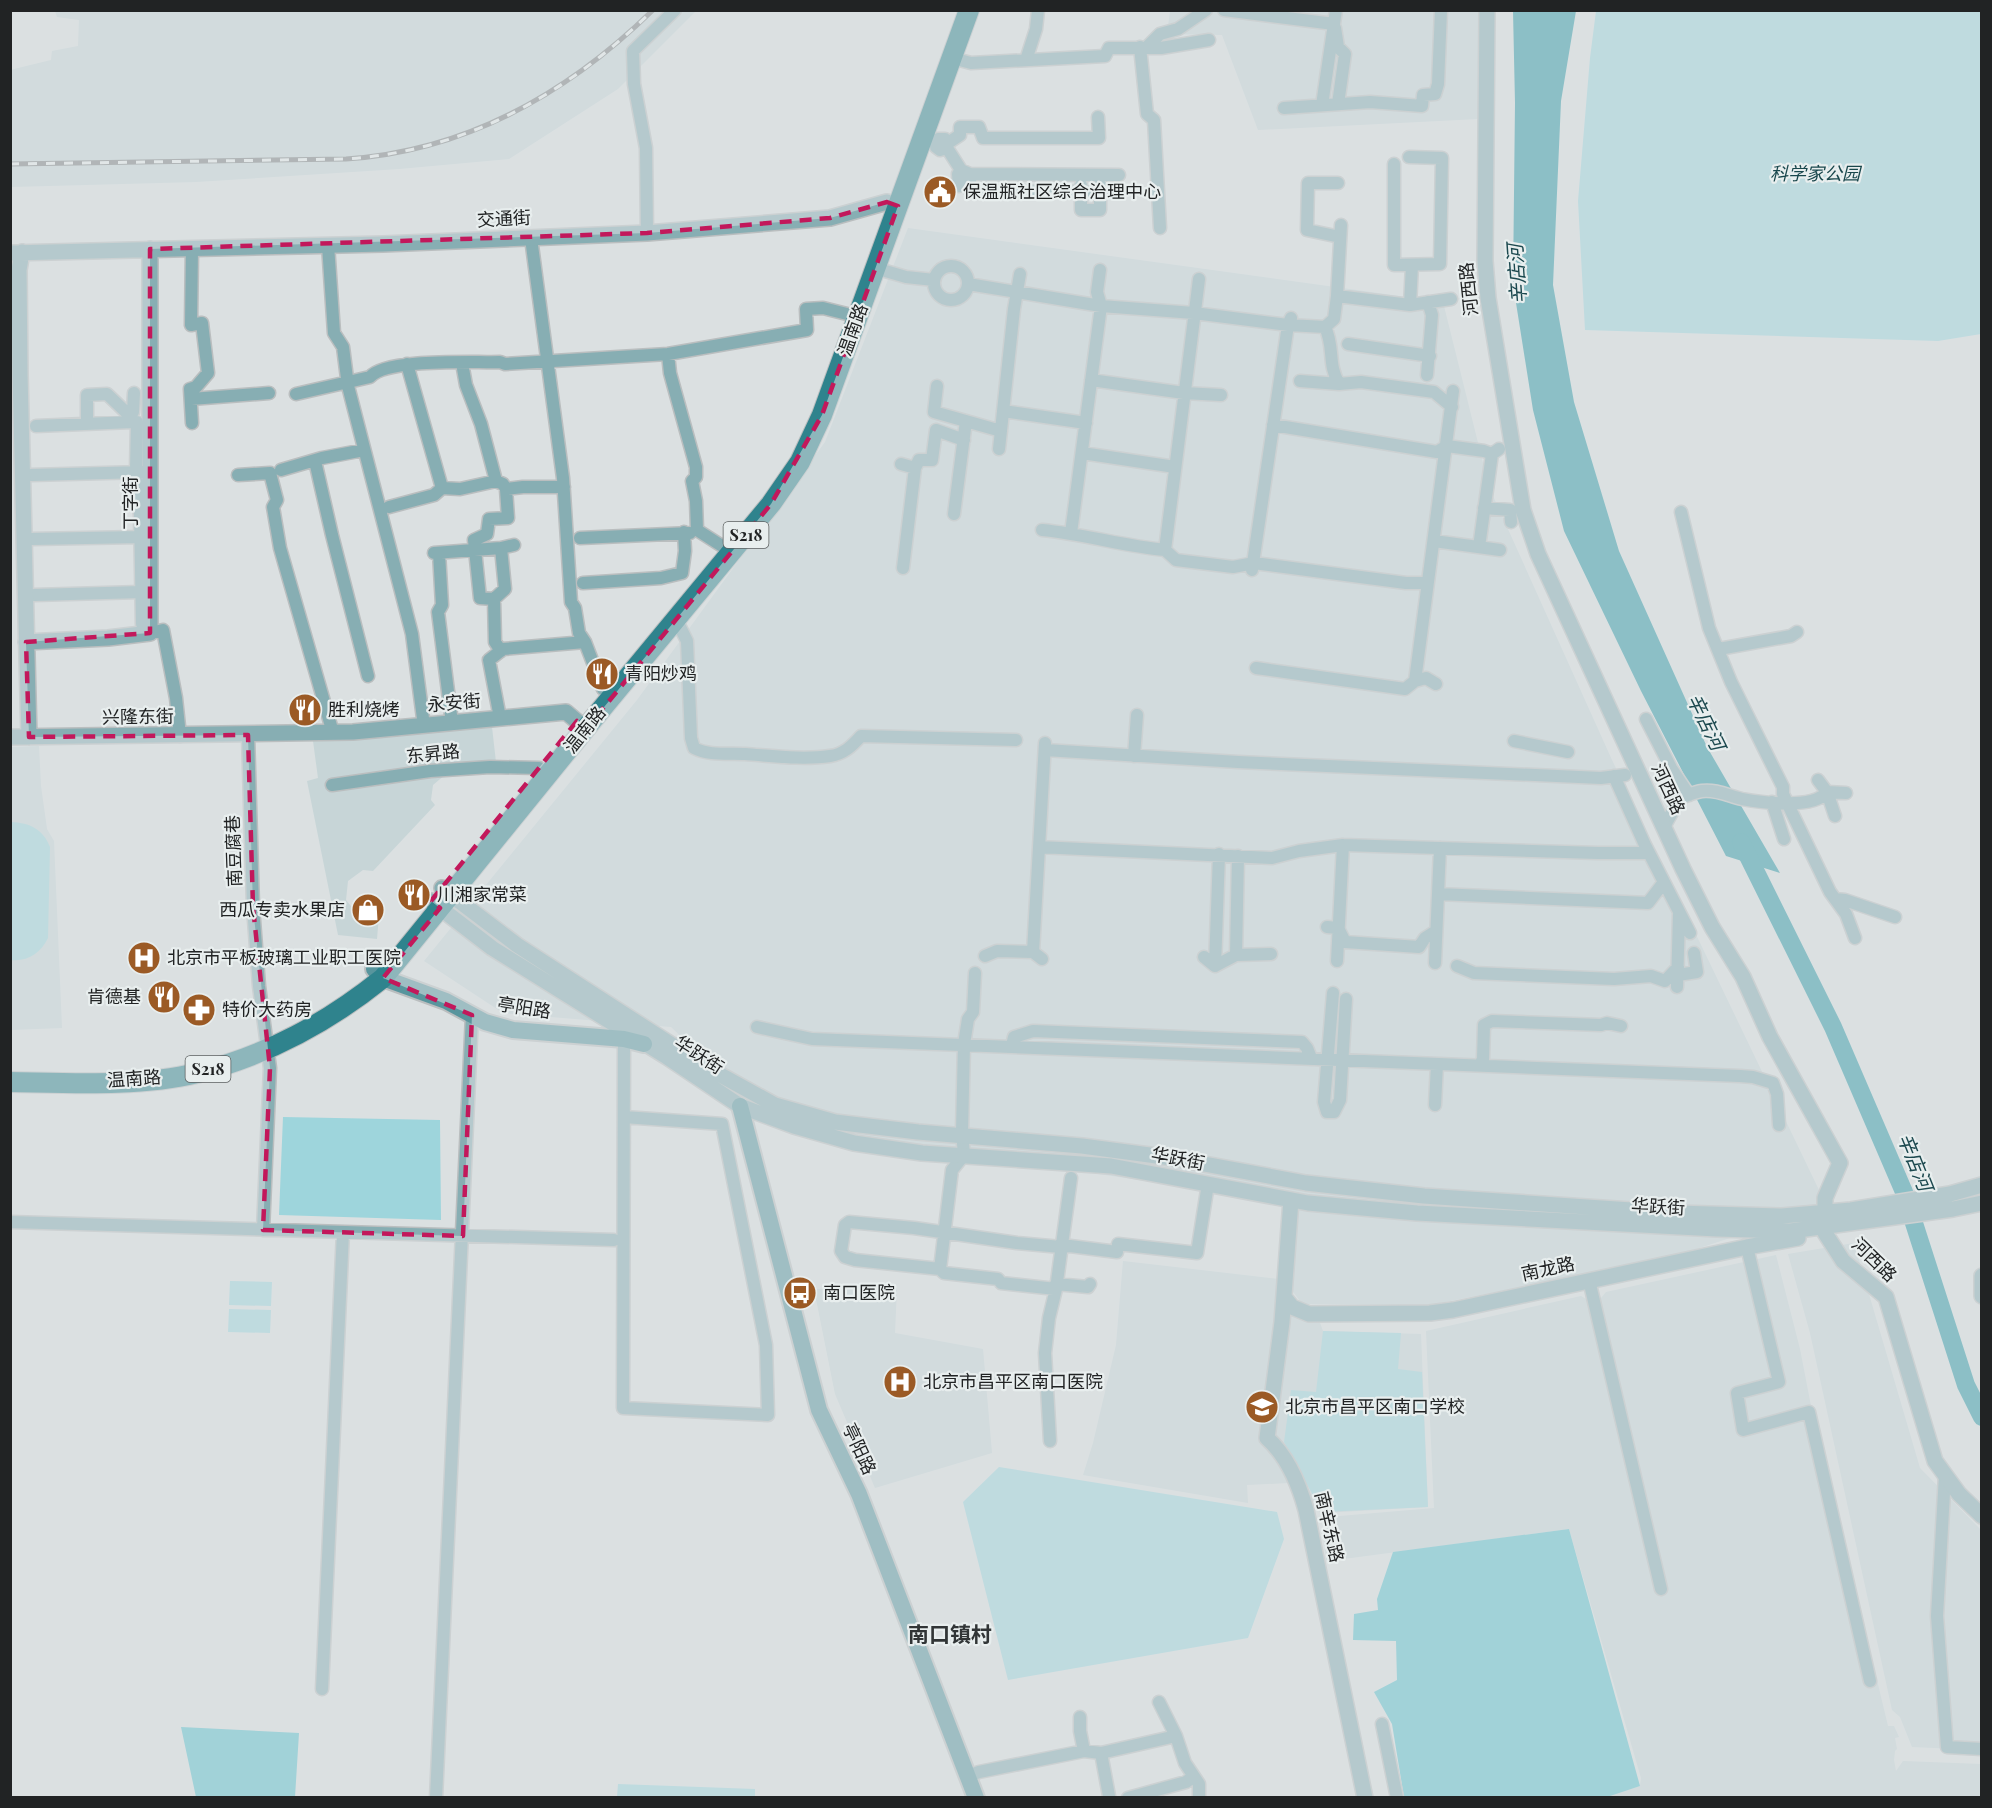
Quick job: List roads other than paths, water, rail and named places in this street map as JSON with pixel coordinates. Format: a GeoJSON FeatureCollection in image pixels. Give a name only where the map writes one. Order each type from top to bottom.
{"type":"FeatureCollection","features":[{"type":"Feature","properties":{"kind":"main road","name":"温南路"},"geometry":{"type":"LineString","coordinates":[[10,1082],[148,1080],[196,1073],[246,1058],[379,974],[581,725],[603,689],[762,497],[790,456],[812,411],[847,314],[892,204],[958,10]]}},
{"type":"Feature","properties":{"kind":"main road","name":"温南路"},"geometry":{"type":"LineString","coordinates":[[441,898],[539,768],[581,725],[676,619],[771,504],[800,462],[822,415],[875,268],[892,204],[939,142],[952,58],[969,10]]}},
{"type":"Feature","properties":{"kind":"main road","name":"亭阳路"},"geometry":{"type":"LineString","coordinates":[[379,974],[446,1001],[485,1022],[513,1030],[624,1039],[644,1044]]}},
{"type":"Feature","properties":{"kind":"main road","name":"温南路"},"geometry":{"type":"LineString","coordinates":[[10,1072],[147,1069],[193,1063],[267,1043]]}},
{"type":"Feature","properties":{"kind":"main road","name":"亭阳路"},"geometry":{"type":"LineString","coordinates":[[740,1106],[819,1410],[859,1494],[976,1797]]}},
{"type":"Feature","properties":{"kind":"street"},"geometry":{"type":"LineString","coordinates":[[647,233],[646,148],[634,84],[633,51],[675,10]]}},
{"type":"Feature","properties":{"kind":"street"},"geometry":{"type":"LineString","coordinates":[[1026,60],[1036,29],[1038,10]]}},
{"type":"Feature","properties":{"kind":"street"},"geometry":{"type":"LineString","coordinates":[[1224,10],[1334,24]]}},
{"type":"Feature","properties":{"kind":"street"},"geometry":{"type":"LineString","coordinates":[[1322,105],[1336,10]]}},
{"type":"Feature","properties":{"kind":"street"},"geometry":{"type":"LineString","coordinates":[[1284,108],[1370,102],[1422,106],[1423,95],[1435,94],[1438,84],[1441,10]]}},
{"type":"Feature","properties":{"kind":"street","name":"河西路"},"geometry":{"type":"LineString","coordinates":[[1487,10],[1485,261],[1488,298],[1522,510],[1538,554],[1712,927],[1743,978],[1770,1037],[1840,1163],[1825,1198],[1825,1224],[1843,1261],[1886,1297],[1935,1461],[1959,1494],[1982,1516]]}},
{"type":"Feature","properties":{"kind":"street"},"geometry":{"type":"LineString","coordinates":[[1143,47],[1160,34],[1178,29],[1199,12]]}},
{"type":"Feature","properties":{"kind":"street"},"geometry":{"type":"LineString","coordinates":[[1334,24],[1339,40],[1338,47],[1345,54],[1338,104]]}},
{"type":"Feature","properties":{"kind":"street"},"geometry":{"type":"LineString","coordinates":[[952,58],[971,63],[1105,56],[1109,48],[1161,48],[1209,40]]}},
{"type":"Feature","properties":{"kind":"street"},"geometry":{"type":"LineString","coordinates":[[1143,47],[1147,114],[1154,120],[1160,228]]}},
{"type":"Feature","properties":{"kind":"street"},"geometry":{"type":"LineString","coordinates":[[1098,117],[1099,138],[983,138],[979,127],[960,128],[960,135],[939,142],[965,172],[970,191],[1100,192]]}},
{"type":"Feature","properties":{"kind":"street"},"geometry":{"type":"LineString","coordinates":[[1394,164],[1394,265],[1440,264],[1442,158],[1409,157]]}},
{"type":"Feature","properties":{"kind":"street"},"geometry":{"type":"LineString","coordinates":[[959,186],[958,174],[965,172],[1119,175]]}},
{"type":"Feature","properties":{"kind":"street"},"geometry":{"type":"LineString","coordinates":[[1081,175],[1081,210],[1100,210],[1100,175]]}},
{"type":"Feature","properties":{"kind":"street"},"geometry":{"type":"LineString","coordinates":[[1325,327],[1334,319],[1341,231],[1307,230],[1308,183],[1338,183]]}},
{"type":"Feature","properties":{"kind":"street","name":"交通街"},"geometry":{"type":"LineString","coordinates":[[16,252],[328,245],[647,233],[830,218],[892,204]]}},
{"type":"Feature","properties":{"kind":"street"},"geometry":{"type":"LineString","coordinates":[[531,238],[564,487],[571,602],[575,608],[579,633],[585,642],[603,689]]}},
{"type":"Feature","properties":{"kind":"street"},"geometry":{"type":"LineString","coordinates":[[328,245],[334,333],[343,347],[348,386],[412,634],[424,726]]}},
{"type":"Feature","properties":{"kind":"street"},"geometry":{"type":"LineString","coordinates":[[192,248],[191,325],[202,323],[208,373],[195,387],[190,389],[192,423]]}},
{"type":"Feature","properties":{"kind":"street","name":"丁字街"},"geometry":{"type":"LineString","coordinates":[[146,629],[143,472],[150,249]]}},
{"type":"Feature","properties":{"kind":"street"},"geometry":{"type":"LineString","coordinates":[[16,252],[19,270],[15,374],[28,737]]}},
{"type":"Feature","properties":{"kind":"street"},"geometry":{"type":"LineString","coordinates":[[1410,305],[1412,265]]}},
{"type":"Feature","properties":{"kind":"street"},"geometry":{"type":"LineString","coordinates":[[945,267],[956,267],[965,273],[968,284],[963,294],[949,299],[939,295],[934,280],[945,267]]}},
{"type":"Feature","properties":{"kind":"street"},"geometry":{"type":"LineString","coordinates":[[875,268],[906,277],[934,280]]}},
{"type":"Feature","properties":{"kind":"street"},"geometry":{"type":"LineString","coordinates":[[1071,533],[1101,306],[1097,292],[1100,270]]}},
{"type":"Feature","properties":{"kind":"street"},"geometry":{"type":"LineString","coordinates":[[999,449],[1020,274]]}},
{"type":"Feature","properties":{"kind":"street"},"geometry":{"type":"LineString","coordinates":[[1165,550],[1199,279]]}},
{"type":"Feature","properties":{"kind":"street"},"geometry":{"type":"LineString","coordinates":[[968,284],[1101,306],[1290,321],[1325,327]]}},
{"type":"Feature","properties":{"kind":"street"},"geometry":{"type":"LineString","coordinates":[[1337,296],[1410,305],[1451,299]]}},
{"type":"Feature","properties":{"kind":"street"},"geometry":{"type":"LineString","coordinates":[[1427,375],[1432,315],[1428,302]]}},
{"type":"Feature","properties":{"kind":"street"},"geometry":{"type":"LineString","coordinates":[[296,394],[370,377],[375,372],[407,364],[500,362],[505,364],[668,354],[807,330],[806,309],[823,308],[847,314]]}},
{"type":"Feature","properties":{"kind":"street"},"geometry":{"type":"LineString","coordinates":[[1253,567],[1290,321]]}},
{"type":"Feature","properties":{"kind":"street"},"geometry":{"type":"LineString","coordinates":[[1325,327],[1330,338],[1332,372],[1339,384]]}},
{"type":"Feature","properties":{"kind":"street"},"geometry":{"type":"LineString","coordinates":[[1348,344],[1430,356]]}},
{"type":"Feature","properties":{"kind":"street"},"geometry":{"type":"LineString","coordinates":[[583,584],[664,583],[682,573],[696,501],[692,481],[696,477],[696,467],[670,373],[668,354]]}},
{"type":"Feature","properties":{"kind":"street"},"geometry":{"type":"LineString","coordinates":[[462,363],[466,385],[481,424],[496,481]]}},
{"type":"Feature","properties":{"kind":"street"},"geometry":{"type":"LineString","coordinates":[[407,364],[442,488]]}},
{"type":"Feature","properties":{"kind":"street"},"geometry":{"type":"LineString","coordinates":[[1091,380],[1184,393],[1221,395]]}},
{"type":"Feature","properties":{"kind":"street"},"geometry":{"type":"LineString","coordinates":[[1300,381],[1339,384],[1361,382],[1434,392],[1452,407]]}},
{"type":"Feature","properties":{"kind":"street"},"geometry":{"type":"LineString","coordinates":[[937,386],[934,412],[1001,431]]}},
{"type":"Feature","properties":{"kind":"street"},"geometry":{"type":"LineString","coordinates":[[1415,681],[1453,391]]}},
{"type":"Feature","properties":{"kind":"street"},"geometry":{"type":"LineString","coordinates":[[131,419],[134,393]]}},
{"type":"Feature","properties":{"kind":"street"},"geometry":{"type":"LineString","coordinates":[[191,399],[269,393]]}},
{"type":"Feature","properties":{"kind":"street"},"geometry":{"type":"LineString","coordinates":[[87,424],[87,395],[107,394],[131,419],[137,422],[143,472],[140,537],[141,592],[146,629]]}},
{"type":"Feature","properties":{"kind":"street"},"geometry":{"type":"LineString","coordinates":[[1003,411],[1086,423]]}},
{"type":"Feature","properties":{"kind":"street"},"geometry":{"type":"LineString","coordinates":[[36,426],[131,419]]}},
{"type":"Feature","properties":{"kind":"street"},"geometry":{"type":"LineString","coordinates":[[954,514],[966,421]]}},
{"type":"Feature","properties":{"kind":"street"},"geometry":{"type":"LineString","coordinates":[[1273,425],[1437,452],[1447,446],[1495,452],[1479,547]]}},
{"type":"Feature","properties":{"kind":"street"},"geometry":{"type":"LineString","coordinates":[[903,568],[915,468],[919,460],[932,460],[936,430],[964,440]]}},
{"type":"Feature","properties":{"kind":"street"},"geometry":{"type":"LineString","coordinates":[[281,470],[364,450]]}},
{"type":"Feature","properties":{"kind":"street"},"geometry":{"type":"LineString","coordinates":[[1082,453],[1175,467]]}},
{"type":"Feature","properties":{"kind":"street"},"geometry":{"type":"LineString","coordinates":[[315,461],[368,676]]}},
{"type":"Feature","properties":{"kind":"street"},"geometry":{"type":"LineString","coordinates":[[901,464],[915,468]]}},
{"type":"Feature","properties":{"kind":"street"},"geometry":{"type":"LineString","coordinates":[[31,475],[143,472]]}},
{"type":"Feature","properties":{"kind":"street"},"geometry":{"type":"LineString","coordinates":[[238,475],[270,473],[277,500],[273,507],[280,548],[333,733]]}},
{"type":"Feature","properties":{"kind":"street"},"geometry":{"type":"LineString","coordinates":[[389,507],[434,495],[442,488],[460,489],[496,481],[507,489],[508,518],[489,519],[487,534],[474,540],[480,598],[494,599],[505,589],[501,548]]}},
{"type":"Feature","properties":{"kind":"street"},"geometry":{"type":"LineString","coordinates":[[507,489],[523,486],[564,487]]}},
{"type":"Feature","properties":{"kind":"street"},"geometry":{"type":"LineString","coordinates":[[1484,508],[1510,510],[1511,522]]}},
{"type":"Feature","properties":{"kind":"street"},"geometry":{"type":"LineString","coordinates":[[1681,512],[1709,628],[1731,682],[1783,787],[1787,803],[1830,892],[1846,914],[1855,938]]}},
{"type":"Feature","properties":{"kind":"street"},"geometry":{"type":"LineString","coordinates":[[1042,530],[1071,533],[1133,547],[1165,550],[1176,560],[1406,583],[1427,583]]}},
{"type":"Feature","properties":{"kind":"street"},"geometry":{"type":"LineString","coordinates":[[580,538],[690,531],[722,546]]}},
{"type":"Feature","properties":{"kind":"street"},"geometry":{"type":"LineString","coordinates":[[31,539],[140,537]]}},
{"type":"Feature","properties":{"kind":"street"},"geometry":{"type":"LineString","coordinates":[[1434,541],[1500,550]]}},
{"type":"Feature","properties":{"kind":"street"},"geometry":{"type":"LineString","coordinates":[[452,723],[438,612],[442,605],[437,553],[514,545]]}},
{"type":"Feature","properties":{"kind":"street"},"geometry":{"type":"LineString","coordinates":[[34,595],[141,592]]}},
{"type":"Feature","properties":{"kind":"street"},"geometry":{"type":"LineString","coordinates":[[494,599],[495,642],[501,651]]}},
{"type":"Feature","properties":{"kind":"street"},"geometry":{"type":"LineString","coordinates":[[676,619],[687,641],[691,738],[694,748],[702,752],[760,756],[831,756],[847,751],[861,736],[1016,740]]}},
{"type":"Feature","properties":{"kind":"street"},"geometry":{"type":"LineString","coordinates":[[26,642],[108,638],[146,629],[163,630],[176,698],[180,736]]}},
{"type":"Feature","properties":{"kind":"street"},"geometry":{"type":"LineString","coordinates":[[1719,649],[1791,636],[1797,632]]}},
{"type":"Feature","properties":{"kind":"street"},"geometry":{"type":"LineString","coordinates":[[500,718],[489,660],[503,649],[585,642]]}},
{"type":"Feature","properties":{"kind":"street"},"geometry":{"type":"LineString","coordinates":[[1256,668],[1405,689],[1415,681],[1426,678],[1436,684]]}},
{"type":"Feature","properties":{"kind":"street","name":"永安街"},"geometry":{"type":"LineString","coordinates":[[248,735],[333,733],[566,712],[581,725]]}},
{"type":"Feature","properties":{"kind":"street"},"geometry":{"type":"LineString","coordinates":[[1134,756],[1137,716]]}},
{"type":"Feature","properties":{"kind":"street"},"geometry":{"type":"LineString","coordinates":[[1646,719],[1671,768],[1689,795]]}},
{"type":"Feature","properties":{"kind":"street","name":"兴隆东街"},"geometry":{"type":"LineString","coordinates":[[10,737],[248,735]]}},
{"type":"Feature","properties":{"kind":"street","name":"南豆腐巷"},"geometry":{"type":"LineString","coordinates":[[248,735],[253,907],[259,986],[270,1068],[263,1230]]}},
{"type":"Feature","properties":{"kind":"street"},"geometry":{"type":"LineString","coordinates":[[1514,741],[1568,752]]}},
{"type":"Feature","properties":{"kind":"street"},"geometry":{"type":"LineString","coordinates":[[985,956],[997,951],[1038,956],[1039,847],[1045,746],[1134,756],[1419,771],[1601,778],[1620,776],[1649,853],[1690,933]]}},
{"type":"Feature","properties":{"kind":"street","name":"东昇路"},"geometry":{"type":"LineString","coordinates":[[332,785],[430,771],[490,766],[539,768]]}},
{"type":"Feature","properties":{"kind":"street"},"geometry":{"type":"LineString","coordinates":[[1818,780],[1827,792],[1835,816]]}},
{"type":"Feature","properties":{"kind":"street"},"geometry":{"type":"LineString","coordinates":[[1664,827],[1680,798],[1702,791],[1725,793],[1742,799],[1787,803],[1808,803],[1824,796],[1827,792]]}},
{"type":"Feature","properties":{"kind":"street"},"geometry":{"type":"LineString","coordinates":[[1827,792],[1846,793]]}},
{"type":"Feature","properties":{"kind":"street"},"geometry":{"type":"LineString","coordinates":[[1772,802],[1784,839]]}},
{"type":"Feature","properties":{"kind":"street"},"geometry":{"type":"LineString","coordinates":[[1039,847],[1272,858],[1299,850],[1343,844],[1649,853]]}},
{"type":"Feature","properties":{"kind":"street"},"geometry":{"type":"LineString","coordinates":[[1337,961],[1333,927],[1343,844]]}},
{"type":"Feature","properties":{"kind":"street"},"geometry":{"type":"LineString","coordinates":[[1435,963],[1440,848]]}},
{"type":"Feature","properties":{"kind":"street"},"geometry":{"type":"LineString","coordinates":[[1215,966],[1219,854]]}},
{"type":"Feature","properties":{"kind":"street"},"geometry":{"type":"LineString","coordinates":[[1236,956],[1238,855]]}},
{"type":"Feature","properties":{"kind":"street"},"geometry":{"type":"LineString","coordinates":[[1438,894],[1648,903],[1664,882]]}},
{"type":"Feature","properties":{"kind":"street","name":"华跃街"},"geometry":{"type":"LineString","coordinates":[[441,898],[492,948],[667,1057],[740,1106],[794,1126],[854,1143],[922,1153],[1111,1166],[1291,1200],[1417,1213],[1717,1229],[1791,1231],[1855,1216],[1952,1202],[1982,1203]]}},
{"type":"Feature","properties":{"kind":"street","name":"华跃街"},"geometry":{"type":"LineString","coordinates":[[441,898],[706,1067],[775,1105],[835,1122],[1082,1146],[1173,1158],[1306,1183],[1424,1196],[1676,1213],[1782,1216],[1825,1224]]}},
{"type":"Feature","properties":{"kind":"street"},"geometry":{"type":"LineString","coordinates":[[1835,899],[1845,900],[1895,917]]}},
{"type":"Feature","properties":{"kind":"street"},"geometry":{"type":"LineString","coordinates":[[1678,976],[1680,913]]}},
{"type":"Feature","properties":{"kind":"street"},"geometry":{"type":"LineString","coordinates":[[1333,927],[1346,942],[1419,947],[1425,938],[1436,931]]}},
{"type":"Feature","properties":{"kind":"street"},"geometry":{"type":"LineString","coordinates":[[1457,966],[1474,974],[1614,979],[1651,976],[1665,981],[1696,972],[1694,953]]}},
{"type":"Feature","properties":{"kind":"street"},"geometry":{"type":"LineString","coordinates":[[1215,966],[1236,956],[1270,954]]}},
{"type":"Feature","properties":{"kind":"street"},"geometry":{"type":"LineString","coordinates":[[1204,957],[1215,966]]}},
{"type":"Feature","properties":{"kind":"street"},"geometry":{"type":"LineString","coordinates":[[940,1269],[952,1170],[964,1155],[964,1044],[968,1019],[973,1012],[975,973]]}},
{"type":"Feature","properties":{"kind":"street"},"geometry":{"type":"LineString","coordinates":[[1333,993],[1324,1102],[1327,1112],[1334,1112],[1340,1100],[1346,999]]}},
{"type":"Feature","properties":{"kind":"street"},"geometry":{"type":"LineString","coordinates":[[436,1797],[472,1015]]}},
{"type":"Feature","properties":{"kind":"street"},"geometry":{"type":"LineString","coordinates":[[1480,1065],[1483,1059],[1484,1025],[1492,1021],[1601,1025],[1607,1023],[1621,1026]]}},
{"type":"Feature","properties":{"kind":"street"},"geometry":{"type":"LineString","coordinates":[[757,1027],[812,1039],[1329,1058],[1358,1062],[1753,1077],[1773,1083],[1788,1113]]}},
{"type":"Feature","properties":{"kind":"street"},"geometry":{"type":"LineString","coordinates":[[624,1039],[623,1408],[768,1415],[766,1345],[722,1124],[624,1117]]}},
{"type":"Feature","properties":{"kind":"street"},"geometry":{"type":"LineString","coordinates":[[1435,1105],[1437,1064]]}},
{"type":"Feature","properties":{"kind":"street"},"geometry":{"type":"LineString","coordinates":[[1777,1094],[1779,1125]]}},
{"type":"Feature","properties":{"kind":"street"},"geometry":{"type":"LineString","coordinates":[[1050,1441],[1045,1353],[1048,1318],[1056,1287],[1071,1178]]}},
{"type":"Feature","properties":{"kind":"street"},"geometry":{"type":"LineString","coordinates":[[1090,1284],[1088,1287],[1056,1287],[1001,1283],[998,1279],[944,1273],[940,1269],[855,1260],[845,1257],[841,1251],[845,1225],[849,1222],[1061,1247],[1117,1248],[1197,1254],[1208,1184]]}},
{"type":"Feature","properties":{"kind":"street","name":"华跃街"},"geometry":{"type":"LineString","coordinates":[[1952,1202],[1982,1185]]}},
{"type":"Feature","properties":{"kind":"street","name":"南辛东路"},"geometry":{"type":"LineString","coordinates":[[1291,1200],[1284,1297],[1267,1438],[1274,1445],[1299,1485],[1306,1510],[1365,1797]]}},
{"type":"Feature","properties":{"kind":"street"},"geometry":{"type":"LineString","coordinates":[[10,1222],[614,1240]]}},
{"type":"Feature","properties":{"kind":"street","name":"南龙路"},"geometry":{"type":"LineString","coordinates":[[1284,1297],[1292,1307],[1309,1314],[1430,1313],[1453,1310],[1747,1246],[1825,1224]]}},
{"type":"Feature","properties":{"kind":"street"},"geometry":{"type":"LineString","coordinates":[[322,1689],[343,1232]]}},
{"type":"Feature","properties":{"kind":"street"},"geometry":{"type":"LineString","coordinates":[[1747,1246],[1779,1382],[1737,1393],[1743,1430],[1809,1413],[1870,1681]]}},
{"type":"Feature","properties":{"kind":"street"},"geometry":{"type":"LineString","coordinates":[[1589,1280],[1661,1588]]}},
{"type":"Feature","properties":{"kind":"street"},"geometry":{"type":"LineString","coordinates":[[1946,1475],[1937,1616],[1947,1747],[1982,1749]]}},
{"type":"Feature","properties":{"kind":"street"},"geometry":{"type":"LineString","coordinates":[[1160,1702],[1185,1762],[1199,1784],[1199,1797]]}},
{"type":"Feature","properties":{"kind":"street"},"geometry":{"type":"LineString","coordinates":[[1080,1717],[1084,1751]]}},
{"type":"Feature","properties":{"kind":"street"},"geometry":{"type":"LineString","coordinates":[[1382,1724],[1397,1797]]}},
{"type":"Feature","properties":{"kind":"street"},"geometry":{"type":"LineString","coordinates":[[968,1776],[1084,1751],[1101,1753],[1176,1736]]}},
{"type":"Feature","properties":{"kind":"street"},"geometry":{"type":"LineString","coordinates":[[1101,1753],[1110,1797]]}},
{"type":"Feature","properties":{"kind":"street"},"geometry":{"type":"LineString","coordinates":[[1128,1797],[1186,1782],[1193,1777]]}},
{"type":"Feature","properties":{"kind":"water"},"geometry":{"type":"Polygon","coordinates":[[[1513,11],[1576,11],[1561,101],[1553,285],[1574,402],[1619,551],[1707,747],[1780,873],[1726,856],[1641,691],[1564,531],[1533,410],[1513,284],[1515,103],[1513,11]]]}},
{"type":"Feature","properties":{"kind":"waterway","name":"辛店河"},"geometry":{"type":"LineString","coordinates":[[1741,842],[1833,1027],[1904,1192],[1966,1385],[1982,1417]]}},
{"type":"Feature","properties":{"kind":"railway"},"geometry":{"type":"LineString","coordinates":[[10,164],[346,159],[390,154],[433,144],[513,113],[550,92],[586,68],[653,10]]}},
{"type":"Feature","properties":{"kind":"place","name":"保温瓶社区综合治理中心"},"geometry":{"type":"Point","coordinates":[940,192]}},
{"type":"Feature","properties":{"kind":"place","name":"青阳炒鸡"},"geometry":{"type":"Point","coordinates":[602,674]}},
{"type":"Feature","properties":{"kind":"place","name":"胜利烧烤"},"geometry":{"type":"Point","coordinates":[305,710]}},
{"type":"Feature","properties":{"kind":"place","name":"川湘家常菜"},"geometry":{"type":"Point","coordinates":[414,895]}},
{"type":"Feature","properties":{"kind":"place","name":"西瓜专卖水果店"},"geometry":{"type":"Point","coordinates":[368,910]}},
{"type":"Feature","properties":{"kind":"place","name":"北京市平板玻璃工业职工医院"},"geometry":{"type":"Point","coordinates":[144,958]}},
{"type":"Feature","properties":{"kind":"place","name":"肯德基"},"geometry":{"type":"Point","coordinates":[164,997]}},
{"type":"Feature","properties":{"kind":"place","name":"特价大药房"},"geometry":{"type":"Point","coordinates":[199,1010]}},
{"type":"Feature","properties":{"kind":"place","name":"南口医院"},"geometry":{"type":"Point","coordinates":[800,1293]}},
{"type":"Feature","properties":{"kind":"place","name":"北京市昌平区南口医院"},"geometry":{"type":"Point","coordinates":[900,1382]}},
{"type":"Feature","properties":{"kind":"place","name":"北京市昌平区南口学校"},"geometry":{"type":"Point","coordinates":[1262,1407]}},
{"type":"Feature","properties":{"kind":"district","name":"南口镇村"},"geometry":{"type":"Point","coordinates":[950,1635]}},
{"type":"Feature","properties":{"kind":"park label","name":"科学家公园"},"geometry":{"type":"Point","coordinates":[1815,174]}}]}
